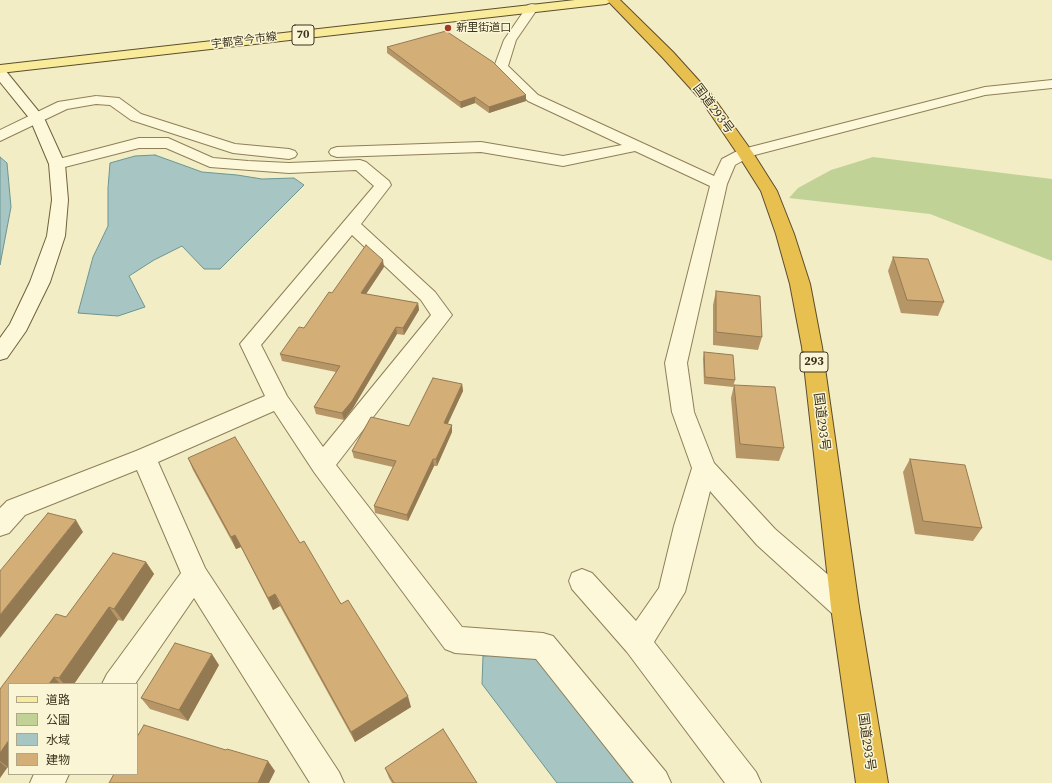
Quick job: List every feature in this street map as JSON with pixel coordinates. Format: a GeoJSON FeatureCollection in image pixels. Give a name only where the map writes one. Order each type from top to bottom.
{"type":"FeatureCollection","features":[{"type":"Feature","properties":{"kind":"highway","name":"国道293号"},"geometry":{"type":"LineString","coordinates":[[613,0],[668,55],[706,97],[745,153],[769,191],[785,234],[800,284],[812,347],[845,607],[872,783]]}},
{"type":"Feature","properties":{"kind":"main road","name":"宇都宮今市線"},"geometry":{"type":"LineString","coordinates":[[0,69],[606,0]]}},
{"type":"Feature","properties":{"kind":"street"},"geometry":{"type":"LineString","coordinates":[[532,8],[510,40],[501,68],[533,98],[719,184]]}},
{"type":"Feature","properties":{"kind":"street"},"geometry":{"type":"LineString","coordinates":[[0,73],[37,118],[57,164],[60,200],[56,236],[40,282],[19,326],[0,353]]}},
{"type":"Feature","properties":{"kind":"street"},"geometry":{"type":"LineString","coordinates":[[845,607],[766,537],[704,468],[683,412],[676,364],[719,184],[728,162],[745,153],[984,91],[1052,84]]}},
{"type":"Feature","properties":{"kind":"street"},"geometry":{"type":"LineString","coordinates":[[0,136],[62,105],[96,100],[114,101],[136,117],[233,148],[282,154],[481,147],[563,161],[637,146]]}},
{"type":"Feature","properties":{"kind":"street"},"geometry":{"type":"LineString","coordinates":[[57,164],[139,143],[168,143],[210,162],[289,168],[360,165],[383,185],[250,344],[278,400],[322,464],[455,640],[543,646],[655,783]]}},
{"type":"Feature","properties":{"kind":"street"},"geometry":{"type":"LineString","coordinates":[[322,464],[442,315],[428,296],[351,225]]}},
{"type":"Feature","properties":{"kind":"street"},"geometry":{"type":"LineString","coordinates":[[5,512],[144,458],[278,400]]}},
{"type":"Feature","properties":{"kind":"street"},"geometry":{"type":"LineString","coordinates":[[144,458],[195,576],[325,781]]}},
{"type":"Feature","properties":{"kind":"street"},"geometry":{"type":"LineString","coordinates":[[637,643],[671,592],[687,526],[704,468]]}},
{"type":"Feature","properties":{"kind":"street"},"geometry":{"type":"LineString","coordinates":[[118,683],[195,576]]}},
{"type":"Feature","properties":{"kind":"street"},"geometry":{"type":"LineString","coordinates":[[582,581],[637,643],[745,783]]}},
{"type":"Feature","properties":{"kind":"street"},"geometry":{"type":"LineString","coordinates":[[46,783],[52,775]]}},
{"type":"Feature","properties":{"kind":"green space"},"geometry":{"type":"Polygon","coordinates":[[[873,157],[1052,179],[1052,261],[930,214],[789,198],[798,188],[831,170],[873,157]]]}},
{"type":"Feature","properties":{"kind":"water"},"geometry":{"type":"Polygon","coordinates":[[[155,155],[202,172],[262,179],[294,178],[304,185],[220,269],[204,269],[182,246],[154,260],[129,276],[145,307],[118,316],[78,313],[93,257],[108,226],[108,188],[110,163],[135,156],[155,155]]]}},
{"type":"Feature","properties":{"kind":"water"},"geometry":{"type":"Polygon","coordinates":[[[0,157],[7,163],[11,207],[0,265],[0,157]]]}},
{"type":"Feature","properties":{"kind":"water"},"geometry":{"type":"Polygon","coordinates":[[[535,653],[639,783],[557,783],[482,684],[483,656],[535,653]]]}},
{"type":"Feature","properties":{"kind":"building"},"geometry":{"type":"Polygon","coordinates":[[[446,31],[493,62],[526,95],[489,107],[475,97],[460,102],[387,47],[446,31]]]}},
{"type":"Feature","properties":{"kind":"building"},"geometry":{"type":"Polygon","coordinates":[[[366,245],[383,260],[361,293],[418,303],[403,328],[396,327],[352,401],[342,413],[314,407],[340,366],[280,354],[299,327],[304,328],[329,292],[332,293],[366,245]]]}},
{"type":"Feature","properties":{"kind":"building"},"geometry":{"type":"Polygon","coordinates":[[[893,257],[928,259],[944,302],[907,300],[893,257]]]}},
{"type":"Feature","properties":{"kind":"building"},"geometry":{"type":"Polygon","coordinates":[[[716,291],[760,296],[762,337],[716,332],[716,291]]]}},
{"type":"Feature","properties":{"kind":"building"},"geometry":{"type":"Polygon","coordinates":[[[704,352],[733,355],[735,380],[705,377],[704,352]]]}},
{"type":"Feature","properties":{"kind":"building"},"geometry":{"type":"Polygon","coordinates":[[[433,378],[462,384],[444,423],[452,425],[436,459],[433,459],[407,515],[374,506],[396,461],[352,451],[371,417],[409,426],[433,378]]]}},
{"type":"Feature","properties":{"kind":"building"},"geometry":{"type":"Polygon","coordinates":[[[734,385],[775,387],[784,448],[740,444],[734,385]]]}},
{"type":"Feature","properties":{"kind":"building"},"geometry":{"type":"Polygon","coordinates":[[[235,437],[300,543],[304,541],[341,604],[348,600],[408,696],[351,732],[275,594],[268,598],[235,535],[231,537],[188,458],[235,437]]]}},
{"type":"Feature","properties":{"kind":"building"},"geometry":{"type":"Polygon","coordinates":[[[910,459],[965,465],[982,528],[923,521],[910,459]]]}},
{"type":"Feature","properties":{"kind":"building"},"geometry":{"type":"Polygon","coordinates":[[[48,513],[76,520],[0,615],[0,571],[48,513]]]}},
{"type":"Feature","properties":{"kind":"building"},"geometry":{"type":"Polygon","coordinates":[[[113,553],[146,562],[114,609],[109,607],[59,678],[54,677],[50,683],[8,683],[8,741],[0,753],[0,689],[56,614],[66,617],[113,553]]]}},
{"type":"Feature","properties":{"kind":"building"},"geometry":{"type":"Polygon","coordinates":[[[175,643],[212,654],[179,710],[141,698],[175,643]]]}},
{"type":"Feature","properties":{"kind":"building"},"geometry":{"type":"Polygon","coordinates":[[[144,725],[268,761],[258,783],[109,783],[113,775],[138,775],[138,735],[144,725]]]}},
{"type":"Feature","properties":{"kind":"building"},"geometry":{"type":"Polygon","coordinates":[[[443,729],[477,783],[394,783],[385,768],[443,729]]]}},
{"type":"Feature","properties":{"kind":"place","name":"新里街道口"},"geometry":{"type":"Point","coordinates":[448,28]}}]}
